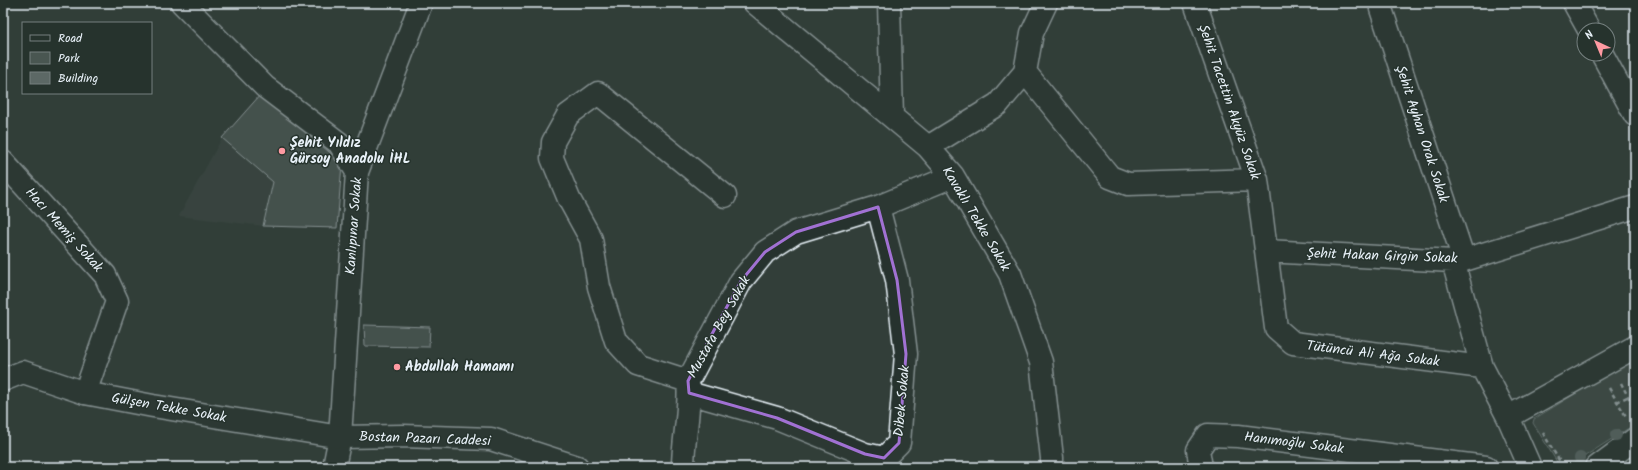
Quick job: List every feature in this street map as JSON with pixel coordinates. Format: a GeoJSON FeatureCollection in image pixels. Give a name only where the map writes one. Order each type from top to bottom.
{"type":"FeatureCollection","features":[{"type":"Feature","properties":{"kind":"street"},"geometry":{"type":"LineString","coordinates":[[182,3],[265,87],[339,144],[357,172]]}},
{"type":"Feature","properties":{"kind":"street","name":"Kanlıpınar Sokak"},"geometry":{"type":"LineString","coordinates":[[334,467],[340,437],[357,172],[421,3]]}},
{"type":"Feature","properties":{"kind":"street","name":"Kavaklı Tekke Sokak"},"geometry":{"type":"LineString","coordinates":[[755,3],[928,147],[953,176],[1010,274],[1038,355],[1042,377],[1052,467]]}},
{"type":"Feature","properties":{"kind":"street"},"geometry":{"type":"LineString","coordinates":[[889,3],[892,117]]}},
{"type":"Feature","properties":{"kind":"street"},"geometry":{"type":"LineString","coordinates":[[928,147],[998,104],[1025,72],[1032,33],[1046,3]]}},
{"type":"Feature","properties":{"kind":"street","name":"Şehit Tacettin Akyüz Sokak"},"geometry":{"type":"LineString","coordinates":[[1195,3],[1257,180],[1266,251]]}},
{"type":"Feature","properties":{"kind":"street"},"geometry":{"type":"LineString","coordinates":[[1574,3],[1584,22]]}},
{"type":"Feature","properties":{"kind":"street","name":"Şehit Ayhan Orak Sokak"},"geometry":{"type":"LineString","coordinates":[[1381,9],[1458,260],[1482,367],[1508,417],[1530,467]]}},
{"type":"Feature","properties":{"kind":"street"},"geometry":{"type":"LineString","coordinates":[[1606,62],[1635,115]]}},
{"type":"Feature","properties":{"kind":"street"},"geometry":{"type":"LineString","coordinates":[[1025,72],[1110,177],[1128,184],[1257,180]]}},
{"type":"Feature","properties":{"kind":"street"},"geometry":{"type":"LineString","coordinates":[[688,387],[638,365],[616,341],[599,287],[591,238],[569,199],[552,158],[553,142],[568,115],[598,93],[725,196]]}},
{"type":"Feature","properties":{"kind":"street","name":"Hacı Memiş Sokak"},"geometry":{"type":"LineString","coordinates":[[3,162],[105,275],[117,301],[85,393]]}},
{"type":"Feature","properties":{"kind":"street","name":"Mustafa Bey Sokak"},"geometry":{"type":"LineString","coordinates":[[683,467],[683,445],[688,387],[741,281],[765,252],[796,232],[878,207],[953,176]]}},
{"type":"Feature","properties":{"kind":"street","name":"Dibek Sokak"},"geometry":{"type":"LineString","coordinates":[[688,387],[777,418],[865,454],[884,458],[899,443],[906,354],[897,280],[878,207]]}},
{"type":"Feature","properties":{"kind":"street","name":"Şehit Hakan Girgin Sokak"},"geometry":{"type":"LineString","coordinates":[[1266,251],[1458,260],[1635,207]]}},
{"type":"Feature","properties":{"kind":"street","name":"Tütüncü Ali Ağa Sokak"},"geometry":{"type":"LineString","coordinates":[[1266,251],[1276,328],[1293,344],[1482,367]]}},
{"type":"Feature","properties":{"kind":"street"},"geometry":{"type":"LineString","coordinates":[[1508,417],[1635,347]]}},
{"type":"Feature","properties":{"kind":"street","name":"Gülşen Tekke Sokak"},"geometry":{"type":"LineString","coordinates":[[5,375],[23,372],[85,393],[153,406],[340,437]]}},
{"type":"Feature","properties":{"kind":"street"},"geometry":{"type":"LineString","coordinates":[[1597,467],[1615,460],[1627,444],[1633,432]]}},
{"type":"Feature","properties":{"kind":"street","name":"Hanımoğlu Sokak"},"geometry":{"type":"LineString","coordinates":[[1201,467],[1198,450],[1208,435],[1238,436],[1486,467]]}},
{"type":"Feature","properties":{"kind":"street","name":"Bostan Pazarı Caddesi"},"geometry":{"type":"LineString","coordinates":[[340,437],[403,436],[491,439],[578,467]]}},
{"type":"Feature","properties":{"kind":"path"},"geometry":{"type":"LineString","coordinates":[[1625,381],[1620,384],[1635,410]]}},
{"type":"Feature","properties":{"kind":"path"},"geometry":{"type":"LineString","coordinates":[[1607,384],[1633,432]]}},
{"type":"Feature","properties":{"kind":"path"},"geometry":{"type":"LineString","coordinates":[[1618,402],[1627,397]]}},
{"type":"Feature","properties":{"kind":"path"},"geometry":{"type":"LineString","coordinates":[[1540,428],[1563,467]]}},
{"type":"Feature","properties":{"kind":"highlighted area"},"geometry":{"type":"Polygon","coordinates":[[[878,207],[897,280],[906,354],[899,443],[884,458],[865,454],[777,418],[689,393],[688,381],[712,334],[741,281],[765,252],[796,232],[878,207]]]}},
{"type":"Feature","properties":{"kind":"shaded area","name":"Şehit Yıldız Gürsoy Anadolu İHL"},"geometry":{"type":"Polygon","coordinates":[[[261,94],[342,163],[337,228],[263,226],[179,216],[222,138],[261,94]]]}},
{"type":"Feature","properties":{"kind":"green space"},"geometry":{"type":"Polygon","coordinates":[[[1635,357],[1635,424],[1568,467],[1560,467],[1533,423],[1534,419],[1635,357]]]}},
{"type":"Feature","properties":{"kind":"building","name":"Şehit Yıldız Gürsoy Anadolu İHL"},"geometry":{"type":"Polygon","coordinates":[[[261,94],[342,163],[337,228],[263,226],[273,182],[222,138],[261,94]]]}},
{"type":"Feature","properties":{"kind":"building"},"geometry":{"type":"Polygon","coordinates":[[[364,325],[430,327],[429,347],[365,346],[364,325]]]}},
{"type":"Feature","properties":{"kind":"place","name":"Şehit Yıldız Gürsoy Anadolu İHL"},"geometry":{"type":"Point","coordinates":[282,151]}},
{"type":"Feature","properties":{"kind":"place","name":"Abdullah Hamamı"},"geometry":{"type":"Point","coordinates":[397,367]}}]}
